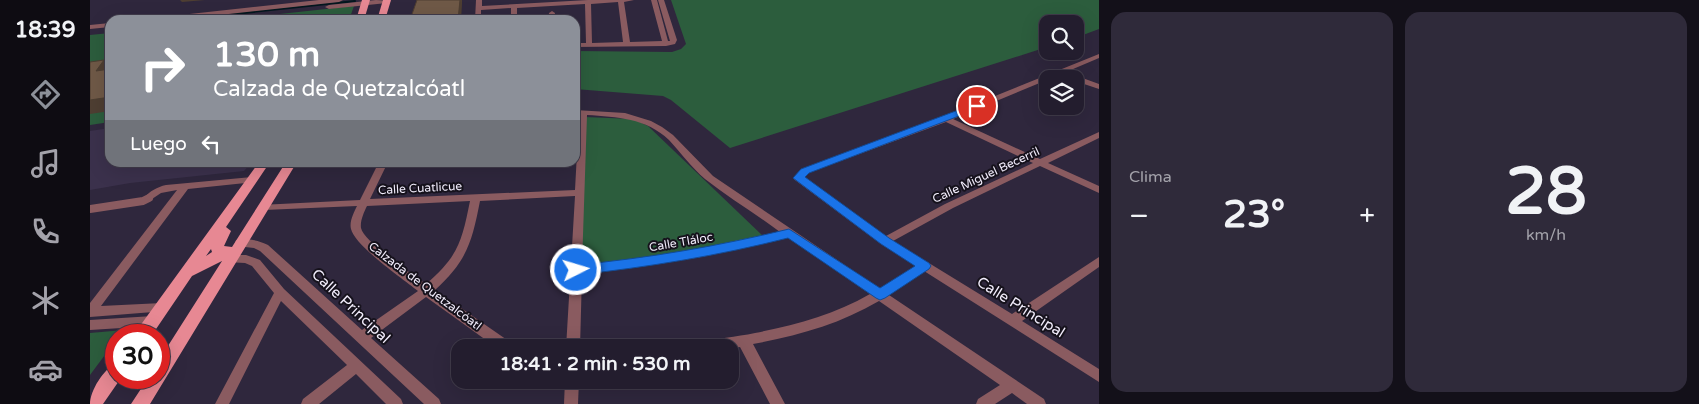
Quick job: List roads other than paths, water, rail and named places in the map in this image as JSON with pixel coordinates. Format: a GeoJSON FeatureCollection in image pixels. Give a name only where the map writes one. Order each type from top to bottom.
{"type":"FeatureCollection","features":[{"type":"Feature","properties":{"kind":"main road"},"geometry":{"type":"LineString","coordinates":[[383,15],[387,1]]}},
{"type":"Feature","properties":{"kind":"main road"},"geometry":{"type":"LineString","coordinates":[[362,15],[366,2]]}},
{"type":"Feature","properties":{"kind":"main road"},"geometry":{"type":"LineString","coordinates":[[151,324],[261,167]]}},
{"type":"Feature","properties":{"kind":"main road"},"geometry":{"type":"LineString","coordinates":[[189,272],[224,256],[240,243],[289,167]]}},
{"type":"Feature","properties":{"kind":"main road"},"geometry":{"type":"LineString","coordinates":[[170,356],[215,283],[224,256],[217,244],[251,191],[252,180]]}},
{"type":"Feature","properties":{"kind":"main road"},"geometry":{"type":"LineString","coordinates":[[189,272],[208,271],[215,283]]}},
{"type":"Feature","properties":{"kind":"main road"},"geometry":{"type":"LineString","coordinates":[[93,404],[105,387]]}},
{"type":"Feature","properties":{"kind":"main road"},"geometry":{"type":"LineString","coordinates":[[140,404],[150,389]]}},
{"type":"Feature","properties":{"kind":"street"},"geometry":{"type":"LineString","coordinates":[[200,15],[339,0]]}},
{"type":"Feature","properties":{"kind":"street"},"geometry":{"type":"LineString","coordinates":[[478,15],[479,0]]}},
{"type":"Feature","properties":{"kind":"street"},"geometry":{"type":"LineString","coordinates":[[621,0],[627,45]]}},
{"type":"Feature","properties":{"kind":"street"},"geometry":{"type":"LineString","coordinates":[[479,8],[631,0]]}},
{"type":"Feature","properties":{"kind":"street"},"geometry":{"type":"LineString","coordinates":[[654,0],[670,44]]}},
{"type":"Feature","properties":{"kind":"street"},"geometry":{"type":"LineString","coordinates":[[580,45],[670,44],[674,40],[661,0]]}},
{"type":"Feature","properties":{"kind":"street"},"geometry":{"type":"LineString","coordinates":[[249,15],[387,1]]}},
{"type":"Feature","properties":{"kind":"street"},"geometry":{"type":"LineString","coordinates":[[588,2],[589,45]]}},
{"type":"Feature","properties":{"kind":"street"},"geometry":{"type":"LineString","coordinates":[[514,6],[514,15]]}},
{"type":"Feature","properties":{"kind":"street"},"geometry":{"type":"LineString","coordinates":[[90,27],[105,28]]}},
{"type":"Feature","properties":{"kind":"street"},"geometry":{"type":"LineString","coordinates":[[90,32],[105,29]]}},
{"type":"Feature","properties":{"kind":"street"},"geometry":{"type":"LineString","coordinates":[[1063,70],[1099,56]]}},
{"type":"Feature","properties":{"kind":"street"},"geometry":{"type":"LineString","coordinates":[[946,119],[1039,80]]}},
{"type":"Feature","properties":{"kind":"street"},"geometry":{"type":"LineString","coordinates":[[1084,82],[1099,87]]}},
{"type":"Feature","properties":{"kind":"street"},"geometry":{"type":"LineString","coordinates":[[580,112],[637,117],[653,124],[669,137],[705,174],[1039,404]]}},
{"type":"Feature","properties":{"kind":"street"},"geometry":{"type":"LineString","coordinates":[[946,119],[1099,190]]}},
{"type":"Feature","properties":{"kind":"street","name":"Calle Principal"},"geometry":{"type":"LineString","coordinates":[[946,119],[805,171],[798,178],[885,241],[1099,376]]}},
{"type":"Feature","properties":{"kind":"street","name":"Calle Miguel Becerril"},"geometry":{"type":"LineString","coordinates":[[885,241],[948,206],[1099,135]]}},
{"type":"Feature","properties":{"kind":"street","name":"Calzada de Quetzalcóatl"},"geometry":{"type":"LineString","coordinates":[[382,167],[357,217],[356,228],[358,236],[426,290],[495,339]]}},
{"type":"Feature","properties":{"kind":"street"},"geometry":{"type":"LineString","coordinates":[[573,339],[578,167]]}},
{"type":"Feature","properties":{"kind":"street"},"geometry":{"type":"LineString","coordinates":[[90,209],[143,201],[162,189],[186,185],[252,180]]}},
{"type":"Feature","properties":{"kind":"street"},"geometry":{"type":"LineString","coordinates":[[90,312],[186,185]]}},
{"type":"Feature","properties":{"kind":"street","name":"Calle Cuatlicue"},"geometry":{"type":"LineString","coordinates":[[264,207],[578,193]]}},
{"type":"Feature","properties":{"kind":"street"},"geometry":{"type":"LineString","coordinates":[[362,338],[426,290],[450,268],[459,256],[465,242],[476,197]]}},
{"type":"Feature","properties":{"kind":"street","name":"Calle Tláloc"},"geometry":{"type":"LineString","coordinates":[[576,270],[688,256],[730,248],[789,233]]}},
{"type":"Feature","properties":{"kind":"street","name":"Calle Principal"},"geometry":{"type":"LineString","coordinates":[[240,243],[256,244],[264,248],[434,404]]}},
{"type":"Feature","properties":{"kind":"street"},"geometry":{"type":"LineString","coordinates":[[224,256],[256,264],[280,292],[396,404]]}},
{"type":"Feature","properties":{"kind":"street"},"geometry":{"type":"LineString","coordinates":[[1013,320],[1099,261]]}},
{"type":"Feature","properties":{"kind":"street"},"geometry":{"type":"LineString","coordinates":[[739,342],[820,323],[847,312],[924,266]]}},
{"type":"Feature","properties":{"kind":"street"},"geometry":{"type":"LineString","coordinates":[[222,404],[280,292]]}},
{"type":"Feature","properties":{"kind":"street"},"geometry":{"type":"LineString","coordinates":[[90,312],[162,308]]}},
{"type":"Feature","properties":{"kind":"street"},"geometry":{"type":"LineString","coordinates":[[90,325],[153,321]]}},
{"type":"Feature","properties":{"kind":"street"},"geometry":{"type":"LineString","coordinates":[[744,341],[778,404]]}},
{"type":"Feature","properties":{"kind":"street"},"geometry":{"type":"LineString","coordinates":[[308,404],[356,366]]}},
{"type":"Feature","properties":{"kind":"street"},"geometry":{"type":"LineString","coordinates":[[984,404],[1012,385]]}},
{"type":"Feature","properties":{"kind":"street"},"geometry":{"type":"LineString","coordinates":[[571,404],[572,389]]}},
{"type":"Feature","properties":{"kind":"waterway"},"geometry":{"type":"LineString","coordinates":[[225,15],[355,1]]}}]}
